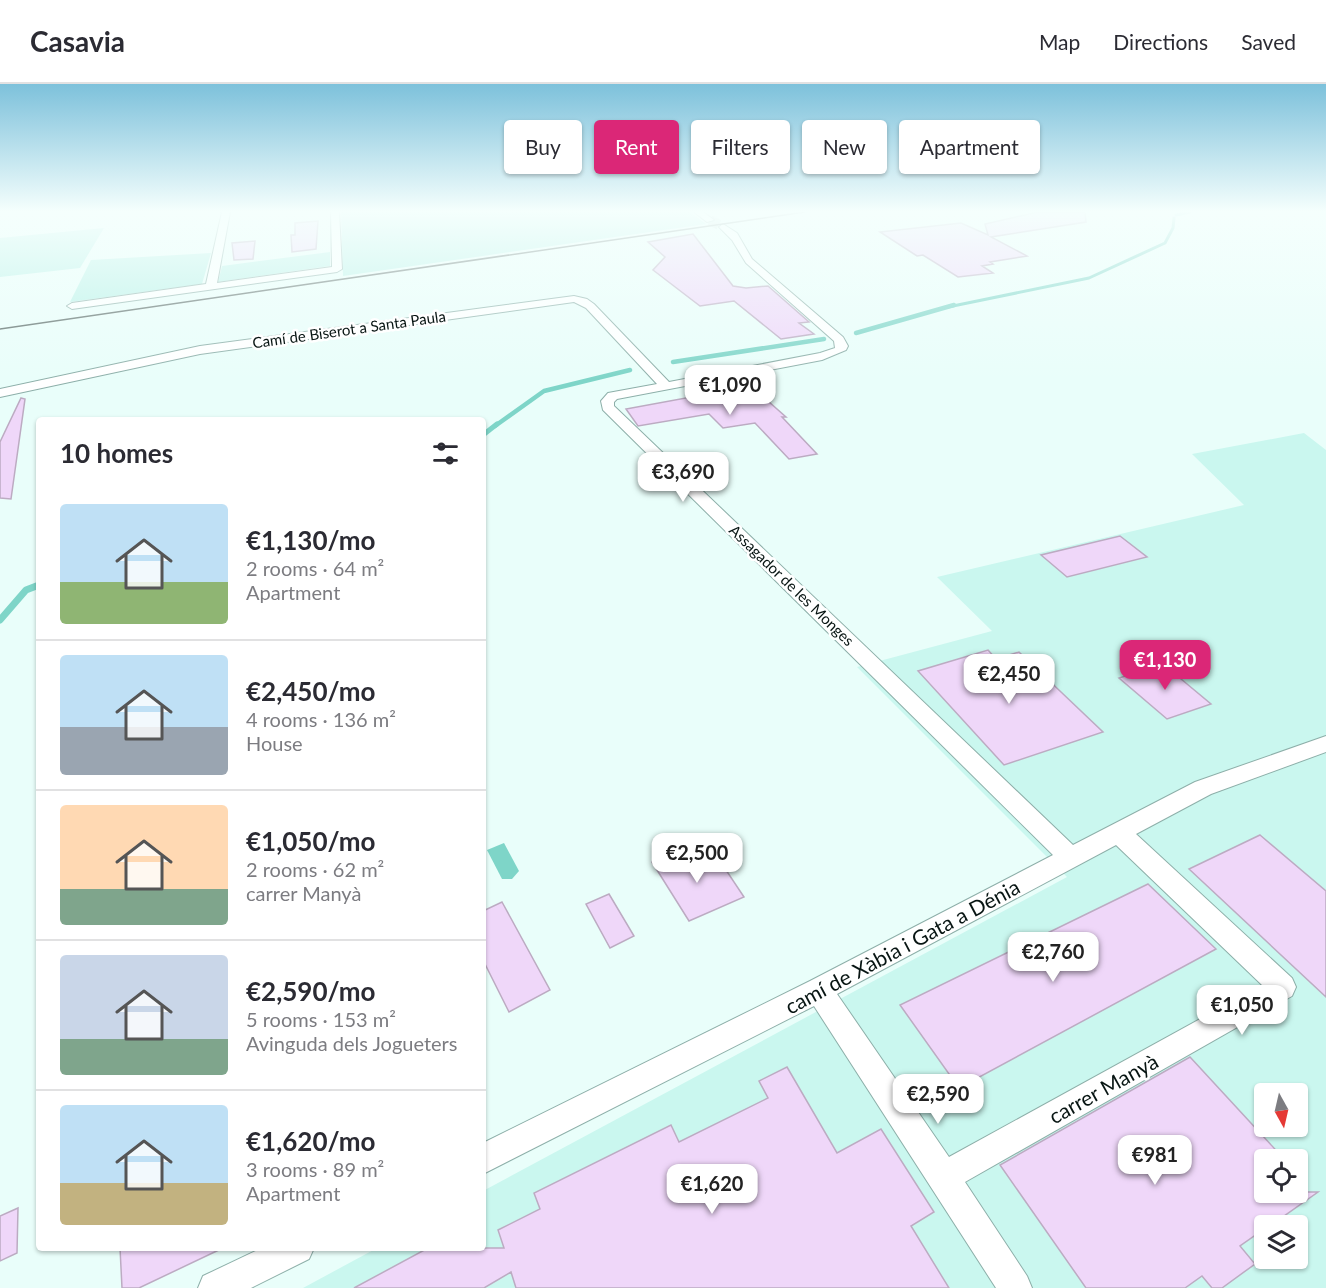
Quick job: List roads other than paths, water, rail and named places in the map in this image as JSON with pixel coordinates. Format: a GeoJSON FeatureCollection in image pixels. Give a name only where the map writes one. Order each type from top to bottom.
{"type":"FeatureCollection","features":[{"type":"Feature","properties":{"kind":"street"},"geometry":{"type":"LineString","coordinates":[[211,287],[215,268]]}},
{"type":"Feature","properties":{"kind":"street"},"geometry":{"type":"LineString","coordinates":[[72,306],[337,268]]}},
{"type":"Feature","properties":{"kind":"street","name":"Assagador de les Monges"},"geometry":{"type":"LineString","coordinates":[[757,268],[839,339],[842,346],[840,350],[822,356],[613,396],[607,401],[608,407],[1070,857]]}},
{"type":"Feature","properties":{"kind":"street","name":"Camí de Biserot a Santa Paula"},"geometry":{"type":"LineString","coordinates":[[0,393],[200,350],[574,299],[590,306],[665,385]]}},
{"type":"Feature","properties":{"kind":"street","name":"camí de Xàbia i Gata a Dénia"},"geometry":{"type":"LineString","coordinates":[[486,1157],[819,990],[1203,788],[1326,744]]}},
{"type":"Feature","properties":{"kind":"street","name":"carrer Manyà"},"geometry":{"type":"LineString","coordinates":[[944,1177],[1283,987],[1118,831]]}},
{"type":"Feature","properties":{"kind":"street"},"geometry":{"type":"LineString","coordinates":[[819,990],[1015,1288]]}},
{"type":"Feature","properties":{"kind":"street"},"geometry":{"type":"LineString","coordinates":[[215,1288],[292,1251]]}},
{"type":"Feature","properties":{"kind":"waterway"},"geometry":{"type":"LineString","coordinates":[[948,307],[1089,278],[1110,268]]}},
{"type":"Feature","properties":{"kind":"waterway"},"geometry":{"type":"LineString","coordinates":[[856,333],[954,305]]}},
{"type":"Feature","properties":{"kind":"waterway"},"geometry":{"type":"LineString","coordinates":[[673,362],[824,339]]}},
{"type":"Feature","properties":{"kind":"waterway"},"geometry":{"type":"LineString","coordinates":[[495,426],[544,391],[630,370]]}},
{"type":"Feature","properties":{"kind":"waterway"},"geometry":{"type":"LineString","coordinates":[[486,433],[497,424]]}},
{"type":"Feature","properties":{"kind":"waterway"},"geometry":{"type":"LineString","coordinates":[[0,620],[26,590],[36,586]]}},
{"type":"Feature","properties":{"kind":"tram line"},"geometry":{"type":"LineString","coordinates":[[0,329],[418,268]]}}]}
